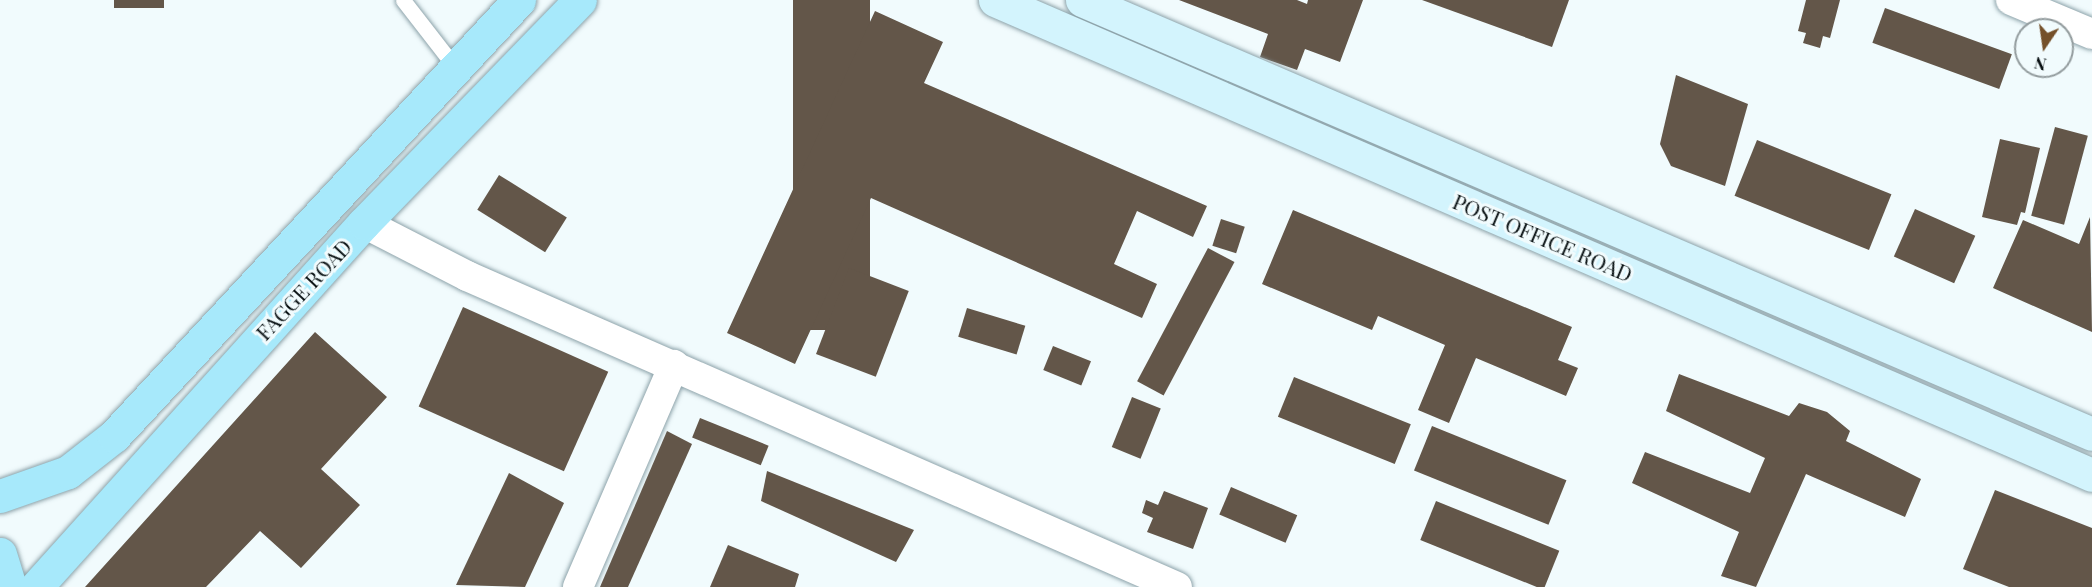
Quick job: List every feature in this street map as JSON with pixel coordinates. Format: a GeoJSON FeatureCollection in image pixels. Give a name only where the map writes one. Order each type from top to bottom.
{"type":"FeatureCollection","features":[{"type":"Feature","properties":{"kind":"main road","name":"FAGGE ROAD"},"geometry":{"type":"LineString","coordinates":[[0,496],[68,472],[114,436],[519,0]]}},
{"type":"Feature","properties":{"kind":"main road","name":"FAGGE ROAD"},"geometry":{"type":"LineString","coordinates":[[36,587],[364,223],[580,0]]}},
{"type":"Feature","properties":{"kind":"main road"},"geometry":{"type":"LineString","coordinates":[[0,554],[10,587]]}},
{"type":"Feature","properties":{"kind":"street","name":"POST OFFICE ROAD"},"geometry":{"type":"LineString","coordinates":[[995,0],[2092,475]]}},
{"type":"Feature","properties":{"kind":"street","name":"POST OFFICE ROAD"},"geometry":{"type":"LineString","coordinates":[[1082,0],[2092,434]]}},
{"type":"Feature","properties":{"kind":"street"},"geometry":{"type":"LineString","coordinates":[[2011,0],[2092,34]]}},
{"type":"Feature","properties":{"kind":"street"},"geometry":{"type":"LineString","coordinates":[[364,223],[467,276],[1177,587]]}},
{"type":"Feature","properties":{"kind":"street"},"geometry":{"type":"LineString","coordinates":[[578,587],[674,365]]}},
{"type":"Feature","properties":{"kind":"lane"},"geometry":{"type":"LineString","coordinates":[[403,0],[455,67]]}},
{"type":"Feature","properties":{"kind":"building"},"geometry":{"type":"Polygon","coordinates":[[[114,0],[164,0],[164,8],[114,8],[114,0]]]}},
{"type":"Feature","properties":{"kind":"building"},"geometry":{"type":"Polygon","coordinates":[[[793,0],[870,0],[870,330],[793,330],[793,0]]]}},
{"type":"Feature","properties":{"kind":"building"},"geometry":{"type":"Polygon","coordinates":[[[1179,0],[1297,0],[1307,4],[1308,0],[1363,0],[1340,62],[1305,49],[1297,70],[1260,57],[1268,34],[1179,0]]]}},
{"type":"Feature","properties":{"kind":"building"},"geometry":{"type":"Polygon","coordinates":[[[1422,0],[1569,0],[1552,47],[1422,0]]]}},
{"type":"Feature","properties":{"kind":"building"},"geometry":{"type":"Polygon","coordinates":[[[1806,0],[1840,0],[1830,38],[1823,36],[1820,48],[1803,43],[1806,33],[1798,31],[1806,0]]]}},
{"type":"Feature","properties":{"kind":"building"},"geometry":{"type":"Polygon","coordinates":[[[1885,8],[2012,54],[1999,89],[1872,43],[1885,8]]]}},
{"type":"Feature","properties":{"kind":"building"},"geometry":{"type":"Polygon","coordinates":[[[875,11],[943,42],[924,83],[1207,206],[1193,237],[1137,211],[1114,264],[1157,284],[1142,318],[871,198],[795,364],[727,333],[875,11]]]}},
{"type":"Feature","properties":{"kind":"building"},"geometry":{"type":"Polygon","coordinates":[[[1676,75],[1748,104],[1725,186],[1671,166],[1660,144],[1676,75]]]}},
{"type":"Feature","properties":{"kind":"building"},"geometry":{"type":"Polygon","coordinates":[[[2055,127],[2088,136],[2064,225],[2031,216],[2055,127]]]}},
{"type":"Feature","properties":{"kind":"building"},"geometry":{"type":"Polygon","coordinates":[[[2000,139],[2040,148],[2025,213],[2021,212],[2017,225],[1982,217],[2000,139]]]}},
{"type":"Feature","properties":{"kind":"building"},"geometry":{"type":"Polygon","coordinates":[[[1757,140],[1891,194],[1869,250],[1735,196],[1757,140]]]}},
{"type":"Feature","properties":{"kind":"building"},"geometry":{"type":"Polygon","coordinates":[[[499,175],[567,217],[545,252],[477,210],[499,175]]]}},
{"type":"Feature","properties":{"kind":"building"},"geometry":{"type":"Polygon","coordinates":[[[1915,209],[1975,236],[1954,283],[1894,257],[1915,209]]]}},
{"type":"Feature","properties":{"kind":"building"},"geometry":{"type":"Polygon","coordinates":[[[1293,210],[1572,327],[1558,360],[1578,368],[1566,396],[1476,358],[1449,423],[1418,410],[1445,345],[1378,316],[1372,330],[1262,284],[1293,210]]]}},
{"type":"Feature","properties":{"kind":"building"},"geometry":{"type":"Polygon","coordinates":[[[2090,217],[2092,332],[1993,288],[2023,220],[2079,244],[2090,217]]]}},
{"type":"Feature","properties":{"kind":"building"},"geometry":{"type":"Polygon","coordinates":[[[1221,219],[1245,227],[1236,253],[1212,246],[1221,219]]]}},
{"type":"Feature","properties":{"kind":"building"},"geometry":{"type":"Polygon","coordinates":[[[1208,248],[1234,262],[1164,395],[1137,381],[1208,248]]]}},
{"type":"Feature","properties":{"kind":"building"},"geometry":{"type":"Polygon","coordinates":[[[849,268],[909,291],[876,377],[816,354],[849,268]]]}},
{"type":"Feature","properties":{"kind":"building"},"geometry":{"type":"Polygon","coordinates":[[[463,307],[608,372],[564,471],[419,407],[463,307]]]}},
{"type":"Feature","properties":{"kind":"building"},"geometry":{"type":"Polygon","coordinates":[[[967,308],[1025,326],[1017,355],[958,337],[967,308]]]}},
{"type":"Feature","properties":{"kind":"building"},"geometry":{"type":"Polygon","coordinates":[[[315,332],[387,397],[321,469],[360,505],[301,568],[260,531],[206,587],[85,587],[315,332]]]}},
{"type":"Feature","properties":{"kind":"building"},"geometry":{"type":"Polygon","coordinates":[[[1053,346],[1091,361],[1081,385],[1043,370],[1053,346]]]}},
{"type":"Feature","properties":{"kind":"building"},"geometry":{"type":"Polygon","coordinates":[[[1679,374],[1789,416],[1799,403],[1827,412],[1850,431],[1846,441],[1921,479],[1905,517],[1806,474],[1756,587],[1721,576],[1739,532],[1632,483],[1645,452],[1750,493],[1765,458],[1666,411],[1679,374]]]}},
{"type":"Feature","properties":{"kind":"building"},"geometry":{"type":"Polygon","coordinates":[[[1294,377],[1411,424],[1395,464],[1278,417],[1294,377]]]}},
{"type":"Feature","properties":{"kind":"building"},"geometry":{"type":"Polygon","coordinates":[[[1132,397],[1161,409],[1141,459],[1112,447],[1132,397]]]}},
{"type":"Feature","properties":{"kind":"building"},"geometry":{"type":"Polygon","coordinates":[[[700,418],[769,446],[761,465],[692,437],[700,418]]]}},
{"type":"Feature","properties":{"kind":"building"},"geometry":{"type":"Polygon","coordinates":[[[1432,426],[1566,480],[1548,525],[1414,471],[1432,426]]]}},
{"type":"Feature","properties":{"kind":"building"},"geometry":{"type":"Polygon","coordinates":[[[667,431],[692,444],[628,587],[600,587],[667,431]]]}},
{"type":"Feature","properties":{"kind":"building"},"geometry":{"type":"Polygon","coordinates":[[[767,471],[914,530],[896,562],[761,501],[767,471]]]}},
{"type":"Feature","properties":{"kind":"building"},"geometry":{"type":"Polygon","coordinates":[[[509,473],[564,503],[525,587],[456,585],[509,473]]]}},
{"type":"Feature","properties":{"kind":"building"},"geometry":{"type":"Polygon","coordinates":[[[1231,487],[1297,515],[1286,543],[1219,515],[1231,487]]]}},
{"type":"Feature","properties":{"kind":"building"},"geometry":{"type":"Polygon","coordinates":[[[1995,490],[2092,528],[2092,587],[2009,587],[1963,569],[1995,490]]]}},
{"type":"Feature","properties":{"kind":"building"},"geometry":{"type":"Polygon","coordinates":[[[1164,491],[1208,508],[1193,549],[1147,532],[1153,518],[1142,513],[1146,500],[1158,505],[1164,491]]]}},
{"type":"Feature","properties":{"kind":"building"},"geometry":{"type":"Polygon","coordinates":[[[1436,501],[1559,551],[1545,587],[1537,587],[1420,540],[1436,501]]]}},
{"type":"Feature","properties":{"kind":"building"},"geometry":{"type":"Polygon","coordinates":[[[728,545],[799,574],[795,587],[710,587],[728,545]]]}}]}
